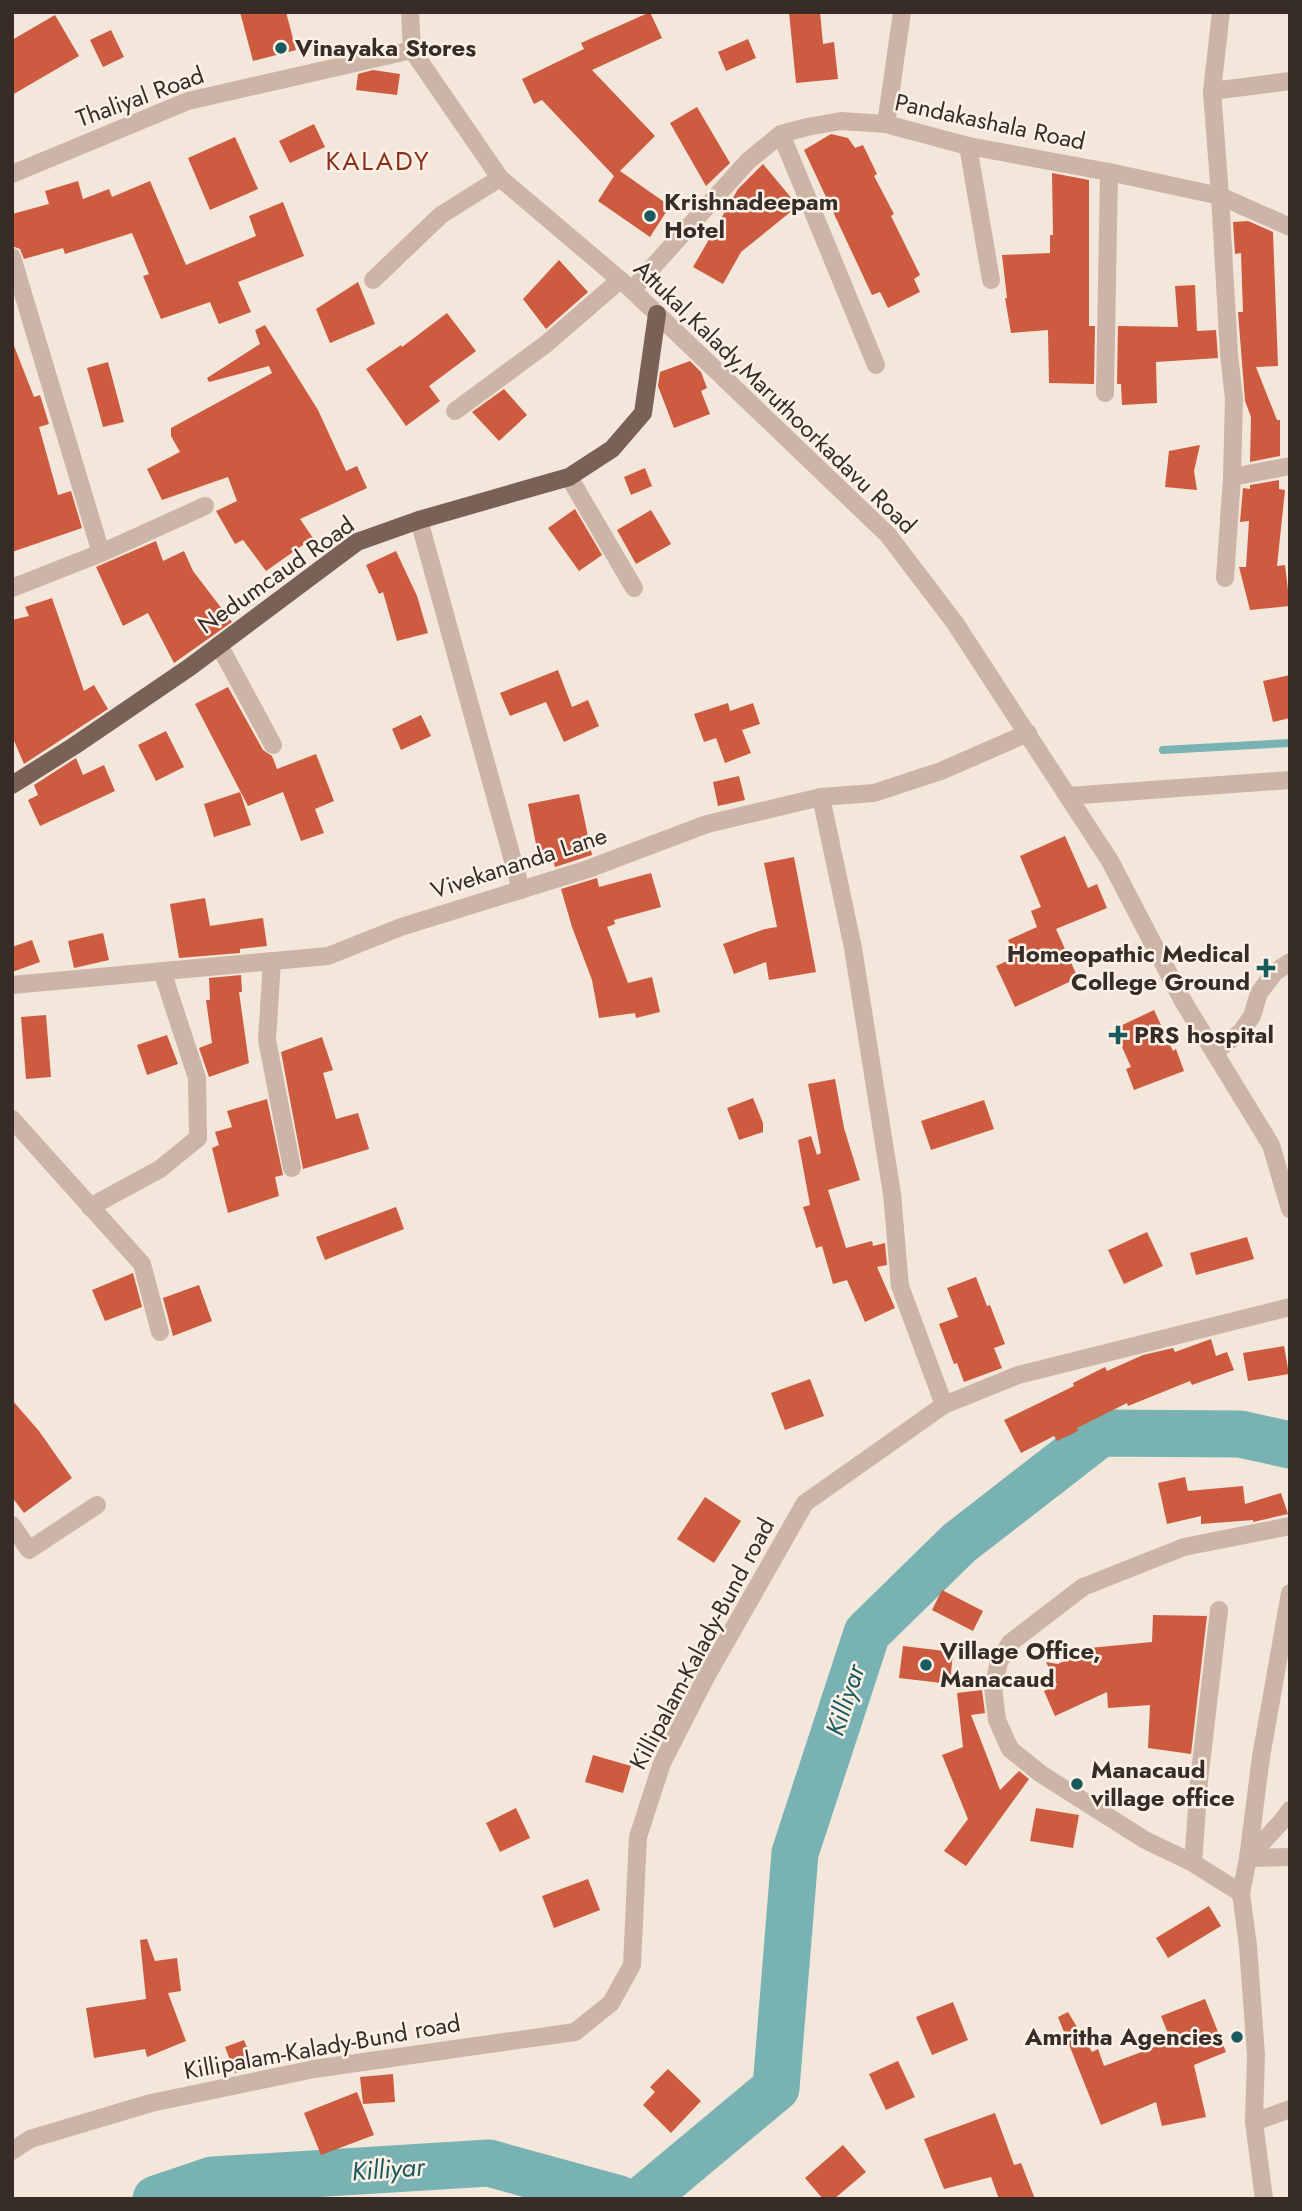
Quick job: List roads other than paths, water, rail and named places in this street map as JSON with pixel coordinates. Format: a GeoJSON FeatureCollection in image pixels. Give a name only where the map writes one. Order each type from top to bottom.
{"type":"FeatureCollection","features":[{"type":"Feature","properties":{"kind":"main road","name":"Nedumcaud Road"},"geometry":{"type":"LineString","coordinates":[[12,785],[74,746],[219,645],[357,542],[419,520],[569,477],[612,449],[643,412],[657,314]]}},
{"type":"Feature","properties":{"kind":"street"},"geometry":{"type":"LineString","coordinates":[[410,12],[412,50]]}},
{"type":"Feature","properties":{"kind":"street"},"geometry":{"type":"LineString","coordinates":[[886,124],[902,12]]}},
{"type":"Feature","properties":{"kind":"street"},"geometry":{"type":"LineString","coordinates":[[1221,12],[1212,90],[1234,398],[1225,578]]}},
{"type":"Feature","properties":{"kind":"street","name":"Thaliyal Road"},"geometry":{"type":"LineString","coordinates":[[12,174],[188,101],[412,50]]}},
{"type":"Feature","properties":{"kind":"street","name":"Attukal,Kalady,Maruthoorkadavu Road"},"geometry":{"type":"LineString","coordinates":[[412,50],[500,178],[626,285],[888,535],[955,622],[1110,861],[1183,1001],[1271,1145],[1290,1209]]}},
{"type":"Feature","properties":{"kind":"street"},"geometry":{"type":"LineString","coordinates":[[1212,90],[1290,81]]}},
{"type":"Feature","properties":{"kind":"street","name":"Pandakashala Road"},"geometry":{"type":"LineString","coordinates":[[455,411],[626,285],[748,160],[781,134],[807,127],[841,121],[886,124],[968,146],[1220,196],[1290,227]]}},
{"type":"Feature","properties":{"kind":"street"},"geometry":{"type":"LineString","coordinates":[[781,134],[876,365]]}},
{"type":"Feature","properties":{"kind":"street"},"geometry":{"type":"LineString","coordinates":[[968,146],[991,280]]}},
{"type":"Feature","properties":{"kind":"street"},"geometry":{"type":"LineString","coordinates":[[1105,393],[1109,172]]}},
{"type":"Feature","properties":{"kind":"street"},"geometry":{"type":"LineString","coordinates":[[373,280],[441,215],[500,178]]}},
{"type":"Feature","properties":{"kind":"street"},"geometry":{"type":"LineString","coordinates":[[12,257],[101,553]]}},
{"type":"Feature","properties":{"kind":"street"},"geometry":{"type":"LineString","coordinates":[[1232,477],[1290,466]]}},
{"type":"Feature","properties":{"kind":"street"},"geometry":{"type":"LineString","coordinates":[[569,477],[634,588]]}},
{"type":"Feature","properties":{"kind":"street"},"geometry":{"type":"LineString","coordinates":[[12,588],[101,553],[205,506]]}},
{"type":"Feature","properties":{"kind":"street"},"geometry":{"type":"LineString","coordinates":[[419,520],[521,890]]}},
{"type":"Feature","properties":{"kind":"street"},"geometry":{"type":"LineString","coordinates":[[219,645],[273,745]]}},
{"type":"Feature","properties":{"kind":"street","name":"Vivekananda Lane"},"geometry":{"type":"LineString","coordinates":[[12,985],[328,956],[401,927],[588,869],[707,824],[821,797],[874,793],[941,771],[1028,733]]}},
{"type":"Feature","properties":{"kind":"street"},"geometry":{"type":"LineString","coordinates":[[1068,796],[1290,780]]}},
{"type":"Feature","properties":{"kind":"street"},"geometry":{"type":"LineString","coordinates":[[821,797],[853,948],[892,1194],[900,1286],[944,1405]]}},
{"type":"Feature","properties":{"kind":"street"},"geometry":{"type":"LineString","coordinates":[[272,961],[267,1040],[292,1168]]}},
{"type":"Feature","properties":{"kind":"street"},"geometry":{"type":"LineString","coordinates":[[1214,1052],[1241,1032],[1252,1016],[1259,993],[1275,971],[1290,962]]}},
{"type":"Feature","properties":{"kind":"street"},"geometry":{"type":"LineString","coordinates":[[90,1207],[160,1170],[198,1138],[197,1078],[162,971]]}},
{"type":"Feature","properties":{"kind":"street"},"geometry":{"type":"LineString","coordinates":[[12,1119],[142,1264],[160,1332]]}},
{"type":"Feature","properties":{"kind":"street","name":"Killipalam-Kalady-Bund road"},"geometry":{"type":"LineString","coordinates":[[12,2151],[30,2139],[151,2103],[314,2069],[575,2032],[611,2003],[632,1965],[638,1837],[662,1763],[707,1675],[805,1503],[944,1405],[1018,1375],[1290,1307]]}},
{"type":"Feature","properties":{"kind":"street"},"geometry":{"type":"LineString","coordinates":[[12,1525],[29,1550],[97,1505]]}},
{"type":"Feature","properties":{"kind":"street"},"geometry":{"type":"LineString","coordinates":[[1241,1893],[1193,1863],[1146,1840],[1041,1774],[1010,1749],[997,1720],[993,1687],[999,1662],[1010,1643],[1083,1587],[1184,1547],[1290,1526]]}},
{"type":"Feature","properties":{"kind":"street"},"geometry":{"type":"LineString","coordinates":[[1264,2199],[1254,2122],[1256,2055],[1241,1893],[1261,1757],[1290,1593]]}},
{"type":"Feature","properties":{"kind":"street"},"geometry":{"type":"LineString","coordinates":[[1193,1863],[1199,1782],[1219,1610]]}},
{"type":"Feature","properties":{"kind":"street"},"geometry":{"type":"LineString","coordinates":[[1248,1858],[1290,1810]]}},
{"type":"Feature","properties":{"kind":"street"},"geometry":{"type":"LineString","coordinates":[[1248,1858],[1290,1857]]}},
{"type":"Feature","properties":{"kind":"street"},"geometry":{"type":"LineString","coordinates":[[1254,2122],[1290,2109]]}},
{"type":"Feature","properties":{"kind":"waterway"},"geometry":{"type":"LineString","coordinates":[[1163,750],[1290,743]]}},
{"type":"Feature","properties":{"kind":"waterway","name":"Killiyar"},"geometry":{"type":"LineString","coordinates":[[643,2199],[776,2088],[795,1853],[867,1633],[959,1543],[1101,1433],[1240,1434],[1290,1445]]}},
{"type":"Feature","properties":{"kind":"waterway","name":"Killiyar"},"geometry":{"type":"LineString","coordinates":[[156,2199],[212,2180],[489,2163],[619,2199]]}},
{"type":"Feature","properties":{"kind":"place","name":"Vinayaka Stores"},"geometry":{"type":"Point","coordinates":[281,48]}},
{"type":"Feature","properties":{"kind":"place","name":"Krishnadeepam Hotel"},"geometry":{"type":"Point","coordinates":[650,216]}},
{"type":"Feature","properties":{"kind":"place","name":"Homeopathic Medical College Ground"},"geometry":{"type":"Point","coordinates":[1266,968]}},
{"type":"Feature","properties":{"kind":"place","name":"PRS hospital"},"geometry":{"type":"Point","coordinates":[1118,1035]}},
{"type":"Feature","properties":{"kind":"place","name":"Village Office, Manacaud"},"geometry":{"type":"Point","coordinates":[926,1665]}},
{"type":"Feature","properties":{"kind":"place","name":"Manacaud village office"},"geometry":{"type":"Point","coordinates":[1077,1784]}},
{"type":"Feature","properties":{"kind":"place","name":"Amritha Agencies"},"geometry":{"type":"Point","coordinates":[1237,2037]}},
{"type":"Feature","properties":{"kind":"district","name":"KALADY"},"geometry":{"type":"Point","coordinates":[378,161]}}]}
